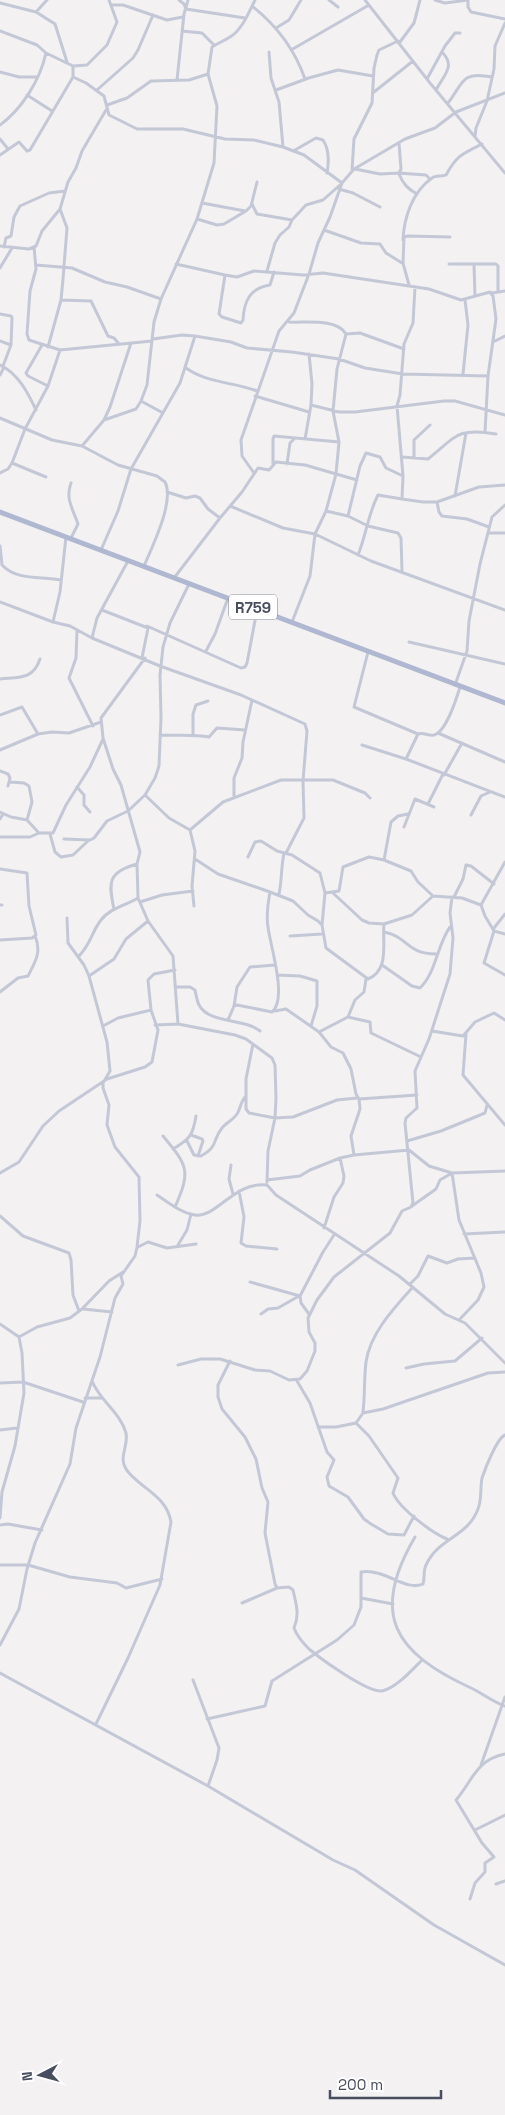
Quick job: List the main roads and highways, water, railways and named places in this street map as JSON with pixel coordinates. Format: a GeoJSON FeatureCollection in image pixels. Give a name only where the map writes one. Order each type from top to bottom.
{"type":"FeatureCollection","features":[{"type":"Feature","properties":{"kind":"main road","name":"R759"},"geometry":{"type":"LineString","coordinates":[[0,512],[505,703]]}}]}
